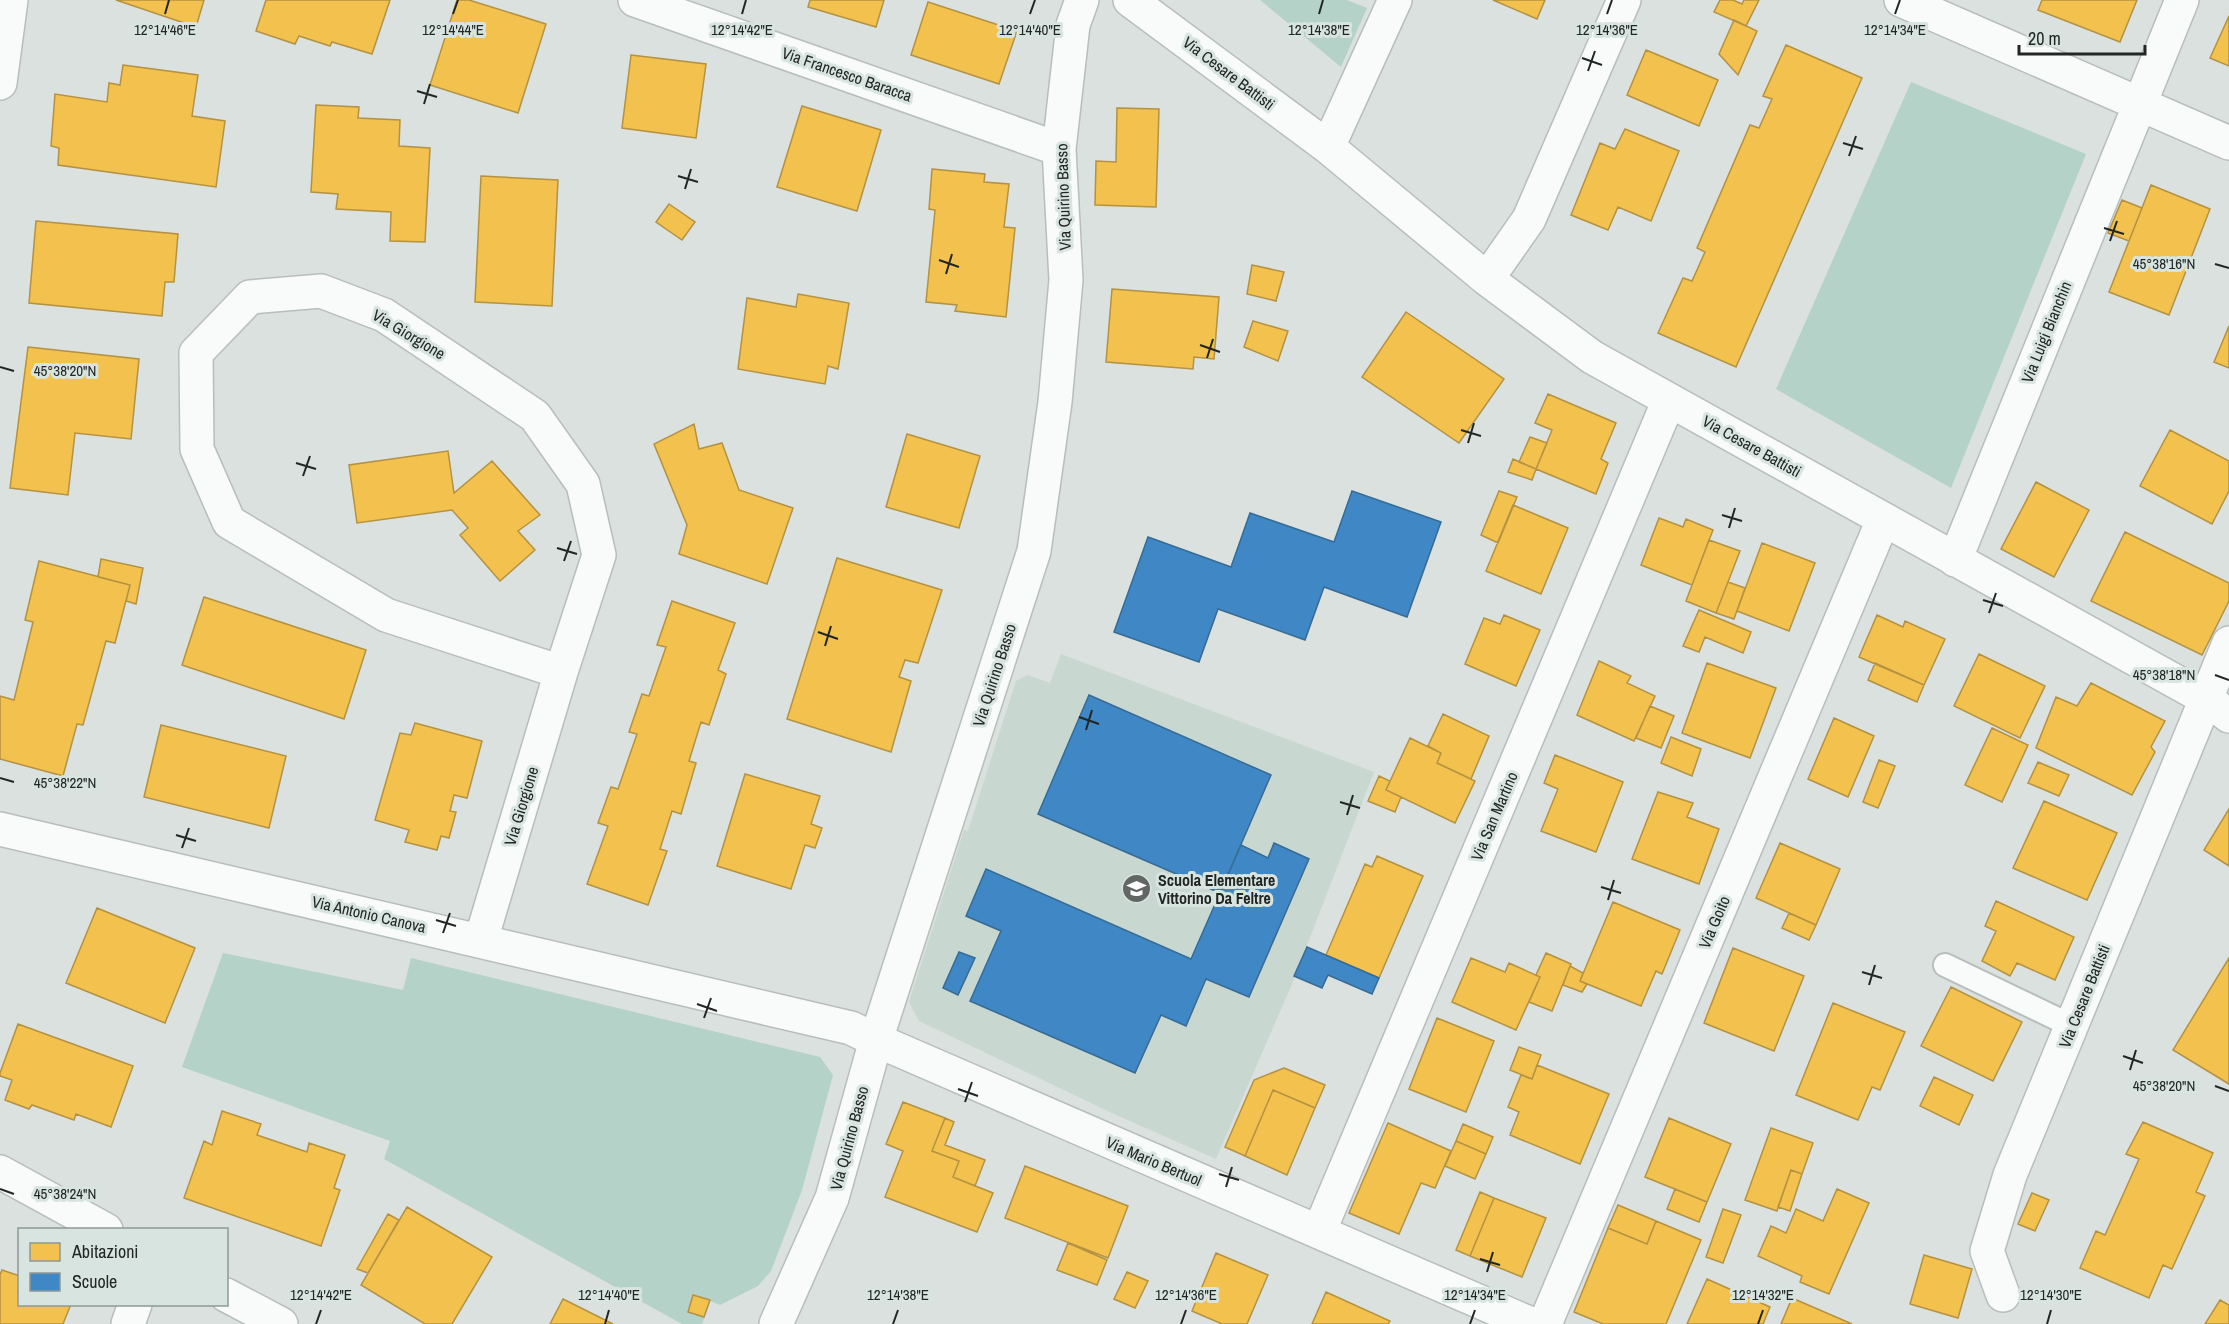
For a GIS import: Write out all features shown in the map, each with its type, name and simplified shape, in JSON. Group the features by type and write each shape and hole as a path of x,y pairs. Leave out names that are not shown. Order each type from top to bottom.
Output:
{"street":[{"path":"0,83 11,0"},
{"name":"Via Francesco Baracca","path":"635,0 1059,149"},
{"name":"Via Quirino Basso","path":"776,1324 832,1198 876,1040 1034,551 1055,402 1066,280 1059,149 1073,25 1082,0"},
{"name":"Via Cesare Battisti","path":"1130,0 1328,147 1487,279 1592,357 2218,708 2072,1026 2010,1175 1987,1251 2003,1295"},
{"path":"1328,147 1395,0"},
{"path":"1487,279 1529,219 1624,0"},
{"path":"1901,0 2229,142"},
{"name":"Via Luigi Bianchin","path":"1955,560 2182,0"},
{"name":"Via Giorgione","path":"481,940 561,672 599,555 583,484 535,416 384,315 321,291 250,297 196,353 197,449 229,522 386,615 561,672"},
{"name":"Via San Martino","path":"1318,1232 1669,400"},
{"name":"Via Goito","path":"1545,1324 1883,520"},
{"path":"2218,708 2229,643"},
{"name":"Via Antonio Canova","path":"0,829 851,1028 876,1040"},
{"name":"Via Mario Bertuol","path":"876,1040 1531,1324"},
{"path":"0,1172 102,1228"},
{"path":"228,1296 281,1324"},
{"path":"128,1324 135,1306"}],"lane":[{"path":"1945,965 2072,1026"}],"shaded area":[{"name":"Scuola Elementare Vittorino Da Feltre","path":"1061,654 1374,772 1292,984 1216,1159 1114,1114 919,1021 909,1002 964,830 968,831 1016,681 1028,675 1050,683"}],"green space":[{"path":"1260,0 1347,0 1367,8 1341,67"},
{"path":"1911,82 2086,154 1951,488 1776,389"},
{"path":"223,953 403,990 411,958 820,1057 833,1075 802,1190 771,1271 758,1286 720,1305 710,1301 702,1324 682,1324 384,1159 390,1141 182,1067"}],"building: Abitazioni":[{"path":"116,0 204,0 196,27"},
{"path":"266,0 390,0 372,54 332,42 330,46 299,36 295,44 256,31"},
{"path":"457,0 469,0 546,24 518,113 430,85"},
{"path":"810,0 884,0 876,27 808,7"},
{"path":"1493,0 1545,0 1537,19"},
{"path":"1720,0 1733,0 1742,4 1744,0 1759,0 1746,26 1714,12"},
{"path":"2042,0 2137,0 2120,42 2038,10"},
{"path":"928,2 1017,31 999,84 911,55"},
{"path":"2229,16 2229,66 2210,58"},
{"path":"1734,20 1757,31 1738,75 1719,54"},
{"path":"1786,45 1862,78 1736,367 1658,333 1683,278 1692,281 1705,252 1697,248 1750,125 1759,128 1772,99 1763,96"},
{"path":"1646,50 1718,80 1699,126 1627,95"},
{"path":"631,55 706,64 696,138 622,128"},
{"path":"123,65 198,75 192,116 225,121 216,187 58,165 59,148 51,146 55,94 107,102 109,83 120,85"},
{"path":"316,105 359,107 358,118 400,120 399,146 430,148 425,242 390,241 391,212 336,209 338,194 311,192"},
{"path":"802,106 881,130 857,211 777,187"},
{"path":"1117,108 1159,109 1156,207 1095,205 1096,161 1116,162"},
{"path":"1625,129 1679,151 1651,221 1618,207 1608,230 1571,215 1600,143 1615,149"},
{"path":"932,169 985,174 984,182 1009,184 1004,227 1015,228 1006,317 955,311 957,305 926,302 935,210 929,209"},
{"path":"481,176 558,180 552,306 475,302"},
{"path":"2151,185 2210,209 2169,315 2109,292"},
{"path":"2122,200 2142,208 2129,241 2108,233"},
{"path":"669,204 695,222 682,240 656,222"},
{"path":"36,221 178,234 174,282 165,282 162,316 29,303"},
{"path":"1252,265 1284,272 1276,301 1247,294"},
{"path":"1112,289 1219,297 1214,359 1194,357 1193,369 1106,362"},
{"path":"798,294 849,303 838,369 828,366 825,384 738,369 747,298 796,307"},
{"path":"1406,312 1504,379 1459,443 1362,377"},
{"path":"1253,321 1288,331 1278,361 1244,347"},
{"path":"2229,326 2229,368 2214,362"},
{"path":"28,347 139,359 131,439 75,433 68,495 10,488"},
{"path":"1548,394 1616,423 1601,459 1608,463 1596,494 1536,469 1552,430 1535,423"},
{"path":"694,424 699,449 722,443 739,490 793,508 767,584 679,554 687,525 654,444"},
{"path":"2170,430 2229,461 2229,491 2212,524 2140,486"},
{"path":"907,434 980,456 959,528 886,507"},
{"path":"1530,437 1547,443 1536,469 1519,462"},
{"path":"448,451 454,493 492,461 540,515 518,531 535,550 500,581 460,535 468,528 452,510 357,523 349,465"},
{"path":"1513,459 1536,469 1532,480 1508,472"},
{"path":"2036,482 2089,510 2054,577 2001,549"},
{"path":"1499,491 1517,497 1498,543 1481,535"},
{"path":"1513,505 1568,528 1541,594 1486,571"},
{"path":"1659,518 1683,527 1686,519 1713,530 1692,585 1641,565"},
{"path":"2125,532 2229,583 2229,601 2202,655 2091,601"},
{"path":"1709,540 1740,551 1716,613 1686,601"},
{"path":"1762,543 1815,563 1789,631 1737,611"},
{"path":"837,558 942,590 918,663 905,660 899,677 911,681 891,752 787,719"},
{"path":"101,559 143,568 136,604 126,601 130,585 98,577"},
{"path":"39,561 130,585 115,643 106,641 83,725 77,724 63,776 0,759 0,696 14,700 33,622 25,620"},
{"path":"1728,582 1745,588 1734,619 1716,613"},
{"path":"204,597 366,650 344,719 182,665"},
{"path":"672,601 735,623 718,670 726,674 709,725 701,722 689,761 696,763 681,814 672,811 660,849 667,851 648,905 587,884 608,826 598,823 611,787 618,789 637,734 629,732 642,694 649,696 666,647 657,645"},
{"path":"1699,610 1751,632 1743,653 1705,637 1699,652 1683,646"},
{"path":"1504,615 1540,630 1516,686 1465,664 1484,618 1500,624"},
{"path":"1877,615 1903,627 1905,621 1945,639 1924,685 1859,657"},
{"path":"1979,654 2045,686 2020,738 1954,706"},
{"path":"1599,661 1631,676 1627,683 1655,696 1634,741 1577,715"},
{"path":"1707,663 1776,688 1750,758 1682,733"},
{"path":"1875,663 1924,685 1917,702 1868,680"},
{"path":"2091,683 2165,721 2151,747 2155,752 2132,795 2036,748 2056,697 2077,706"},
{"path":"1650,706 1674,716 1661,748 1636,738"},
{"path":"1443,714 1489,736 1471,779 1437,763 1441,753 1428,746"},
{"path":"1834,718 1874,736 1848,797 1808,779"},
{"path":"415,723 482,741 467,798 454,795 450,811 456,812 449,838 441,836 437,850 405,842 409,830 375,820 400,733 411,735"},
{"path":"161,725 286,756 269,828 144,797"},
{"path":"1992,728 2028,745 2002,802 1965,785"},
{"path":"1671,737 1701,749 1692,776 1661,763"},
{"path":"1410,738 1441,753 1437,763 1475,781 1455,823 1386,790"},
{"path":"1555,755 1623,782 1596,852 1541,831 1558,789 1544,783"},
{"path":"1879,760 1895,766 1878,808 1863,802"},
{"path":"2038,762 2069,775 2059,796 2028,783"},
{"path":"745,774 820,796 811,824 822,828 815,848 805,845 791,889 717,866"},
{"path":"1379,776 1390,781 1386,790 1401,797 1395,812 1368,801"},
{"path":"1658,792 1693,803 1687,817 1719,829 1699,884 1632,859"},
{"path":"2044,801 2117,833 2087,900 2013,868"},
{"path":"2229,809 2229,866 2204,850"},
{"path":"1780,843 1840,869 1816,925 1756,898"},
{"path":"1377,856 1423,876 1379,978 1326,955 1365,864 1372,867"},
{"path":"1996,901 2074,937 2055,980 2017,963 2010,976 1982,961 1996,931 1985,926"},
{"path":"1613,902 1680,930 1662,974 1656,971 1641,1006 1580,981"},
{"path":"97,908 195,948 165,1023 66,983"},
{"path":"1789,913 1816,925 1809,940 1782,928"},
{"path":"1733,948 1804,976 1774,1051 1704,1023"},
{"path":"1546,953 1571,964 1552,1011 1529,1002 1540,977 1536,975"},
{"path":"1471,958 1505,972 1509,963 1540,977 1516,1030 1452,1002"},
{"path":"2229,958 2229,1084 2173,1050"},
{"path":"1570,966 1583,973 1580,981 1587,984 1582,992 1563,985"},
{"path":"1951,987 2022,1022 1993,1081 1921,1046"},
{"path":"1833,1003 1905,1032 1880,1090 1872,1087 1858,1120 1796,1095"},
{"path":"1437,1018 1494,1041 1466,1112 1409,1089"},
{"path":"18,1024 133,1066 111,1127 76,1114 74,1120 32,1105 29,1109 5,1100 12,1080 0,1076 0,1073"},
{"path":"1519,1047 1541,1055 1532,1079 1510,1070"},
{"path":"1537,1065 1609,1094 1580,1164 1510,1135 1519,1112 1508,1107 1521,1075 1532,1079"},
{"path":"1284,1068 1325,1085 1315,1108 1273,1090 1245,1156 1225,1147 1254,1080"},
{"path":"1934,1077 1973,1095 1959,1125 1920,1106"},
{"path":"1273,1090 1315,1108 1287,1175 1245,1156"},
{"path":"903,1102 945,1118 932,1151 959,1161 953,1177 993,1193 977,1232 885,1197 903,1151 886,1144"},
{"path":"222,1111 261,1124 257,1135 307,1152 309,1143 345,1155 334,1188 340,1190 321,1246 184,1198 204,1141 212,1145"},
{"path":"945,1118 954,1122 945,1145 985,1160 975,1186 953,1177 959,1161 932,1151"},
{"path":"1669,1118 1731,1144 1707,1202 1645,1177"},
{"path":"2143,1122 2213,1153 2196,1192 2205,1196 2172,1269 2163,1265 2149,1298 2080,1268 2096,1231 2105,1235 2139,1159 2126,1154"},
{"path":"1388,1123 1451,1151 1435,1188 1421,1183 1399,1234 1349,1213"},
{"path":"1463,1124 1493,1137 1486,1154 1456,1141"},
{"path":"1771,1128 1813,1143 1802,1174 1791,1170 1777,1211 1745,1200"},
{"path":"1456,1141 1486,1154 1475,1179 1445,1166"},
{"path":"1025,1166 1128,1206 1108,1258 1005,1218"},
{"path":"1791,1170 1802,1174 1790,1211 1778,1207"},
{"path":"1675,1189 1707,1202 1699,1222 1667,1209"},
{"path":"1837,1189 1869,1203 1829,1294 1800,1282 1802,1276 1758,1256 1771,1226 1786,1233 1796,1209 1823,1221"},
{"path":"1480,1192 1494,1198 1470,1256 1456,1250"},
{"path":"2032,1193 2049,1200 2035,1231 2018,1224"},
{"path":"1494,1198 1546,1218 1522,1277 1470,1256"},
{"path":"1618,1205 1656,1221 1647,1244 1608,1228"},
{"path":"407,1207 492,1257 452,1324 425,1324 361,1285"},
{"path":"1723,1209 1741,1215 1723,1263 1706,1257"},
{"path":"388,1214 399,1220 368,1273 357,1269"},
{"path":"1656,1221 1701,1240 1666,1324 1603,1324 1574,1312 1608,1228 1647,1244"},
{"path":"1068,1243 1107,1260 1097,1285 1057,1270"},
{"path":"1216,1253 1268,1275 1247,1324 1222,1324 1192,1311"},
{"path":"1924,1255 1972,1269 1958,1318 1910,1304"},
{"path":"2,1270 18,1275 18,1306 70,1306 63,1324 0,1324 0,1275"},
{"path":"1127,1272 1148,1281 1135,1308 1114,1299"},
{"path":"1707,1279 1770,1307 1763,1324 1687,1324"},
{"path":"1326,1292 1390,1321 1388,1324 1312,1324"},
{"path":"693,1295 710,1300 704,1317 688,1312"},
{"path":"1792,1298 1852,1324 1781,1324"},
{"path":"563,1299 613,1324 550,1324"},
{"path":"2220,1300 2229,1305 2229,1324 2205,1324"}],"building: Scuole":[{"path":"1352,491 1441,522 1407,617 1324,587 1305,640 1218,609 1199,662 1114,632 1148,537 1231,567 1250,513 1334,542"},
{"path":"1089,695 1271,775 1220,893 1038,814"},
{"path":"1274,843 1309,859 1249,997 1206,979 1186,1026 1161,1015 1135,1073 970,1001 1001,931 966,916 986,869 1191,959 1241,845 1268,858"},
{"path":"1307,947 1379,978 1372,994 1328,975 1322,988 1294,976"},
{"path":"959,952 975,958 958,995 943,988"}],"place":[{"name":"Scuola Elementare Vittorino Da Feltre","path":"1137,889"}]}
